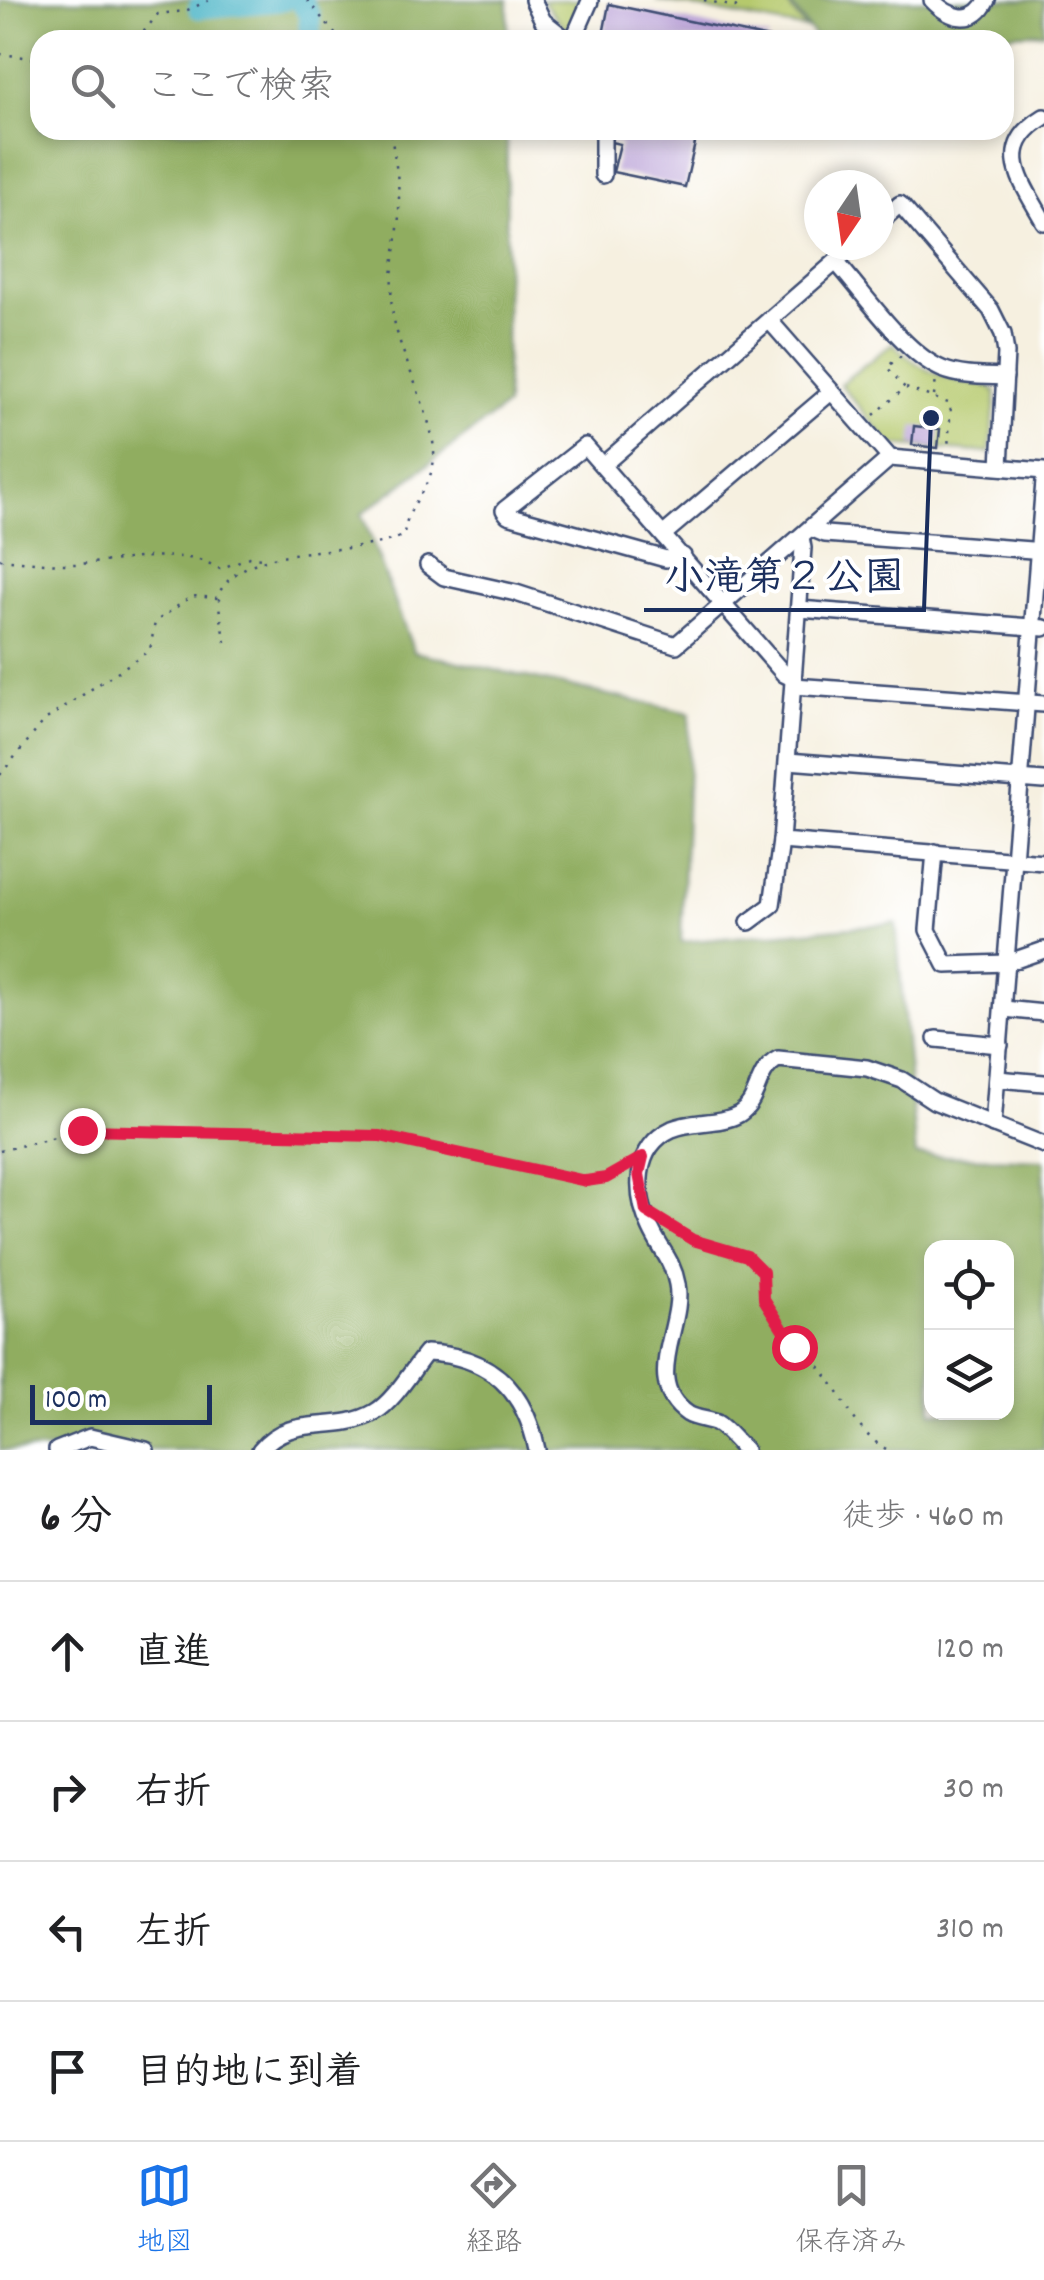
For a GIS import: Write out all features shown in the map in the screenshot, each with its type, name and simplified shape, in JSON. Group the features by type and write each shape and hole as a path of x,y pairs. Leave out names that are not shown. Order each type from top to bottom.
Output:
{"street":[{"path":"533,0 544,22 556,30"},
{"path":"932,0 949,14 966,18 982,10 987,0"},
{"path":"575,30 590,1"},
{"path":"1044,117 1020,136 1015,156 1018,174 1044,222"},
{"path":"602,140 603,174"},
{"path":"894,209 900,204 991,310 1003,334 1000,466"},
{"path":"604,464 836,262 915,352 939,368 1005,378"},
{"path":"769,320 890,458 1044,471"},
{"path":"664,534 831,392"},
{"path":"683,556 666,560 508,515 504,510 586,446 604,464 683,556 722,602 784,674 794,682 1036,704"},
{"path":"428,565 444,577 516,592 676,645 890,458"},
{"path":"993,1125 1022,779 1036,704 1044,481"},
{"path":"807,533 1042,551"},
{"path":"749,922 772,905 807,533"},
{"path":"799,609 1038,628"},
{"path":"788,761 1044,781"},
{"path":"781,841 1044,862"},
{"path":"935,852 928,930 946,965 1007,963 1044,950"},
{"path":"1004,1010 1044,1012"},
{"path":"936,1039 1000,1044"},
{"path":"745,1450 719,1424 688,1414 672,1396 665,1375 666,1347 678,1290 673,1264 650,1228 639,1174 643,1157 671,1130 740,1114 767,1066 778,1059 867,1068 1044,1145"},
{"path":"998,1079 1044,1083"},
{"path":"260,1450 272,1435 291,1426 346,1423 377,1412 426,1353 443,1353 505,1378 524,1404 537,1450"},
{"path":"57,1450 90,1437 146,1450"}],"path":[{"path":"145,30 158,14 186,11 210,0"},
{"path":"704,0 734,7 744,0"},
{"path":"309,1 332,30"},
{"path":"0,54 30,58"},
{"path":"0,560 71,564 183,558 205,560 220,569 250,557 394,540 404,535 404,520 433,476 434,448 394,318 391,261 399,218 399,181 392,140"},
{"path":"904,354 887,368 905,388 951,404 947,462"},
{"path":"934,398 939,368"},
{"path":"861,425 905,388"},
{"path":"226,642 222,588 265,558"},
{"path":"0,775 45,720 150,650 155,622 192,596 220,598"},
{"path":"0,1152 82,1130 380,1136 586,1181 606,1178 643,1157"},
{"path":"646,1211 693,1240 747,1256 763,1272 764,1299 787,1338 822,1371 856,1426 888,1450"}],"green space":[{"path":"0,0 508,0 508,30 30,30 30,140 507,140 506,406 362,514 414,652 690,713 681,942 896,923 916,1155 1044,1160 1044,1450 0,1450"},
{"path":"542,0 597,0 571,30 566,30"},
{"path":"656,0 784,0 806,29"},
{"path":"787,0 1044,0 1044,32 810,30"},
{"path":"893,343 937,374 990,386 996,392 990,453 891,445 840,384"}],"building":[{"path":"609,4 731,30 604,30"},
{"path":"602,140 696,140 685,187 613,172 620,144"},
{"path":"914,426 940,429 938,448 912,445"}],"waterway":[{"path":"199,8 284,0"},
{"path":"300,0 309,14 310,30"}],"place":[{"name":"小滝第２公園","path":"931,418"}],"route":[{"path":"82,1130 380,1136 586,1181 606,1178 643,1157 639,1174 646,1211 693,1240 747,1256 763,1272 764,1299 794,1347"}]}
